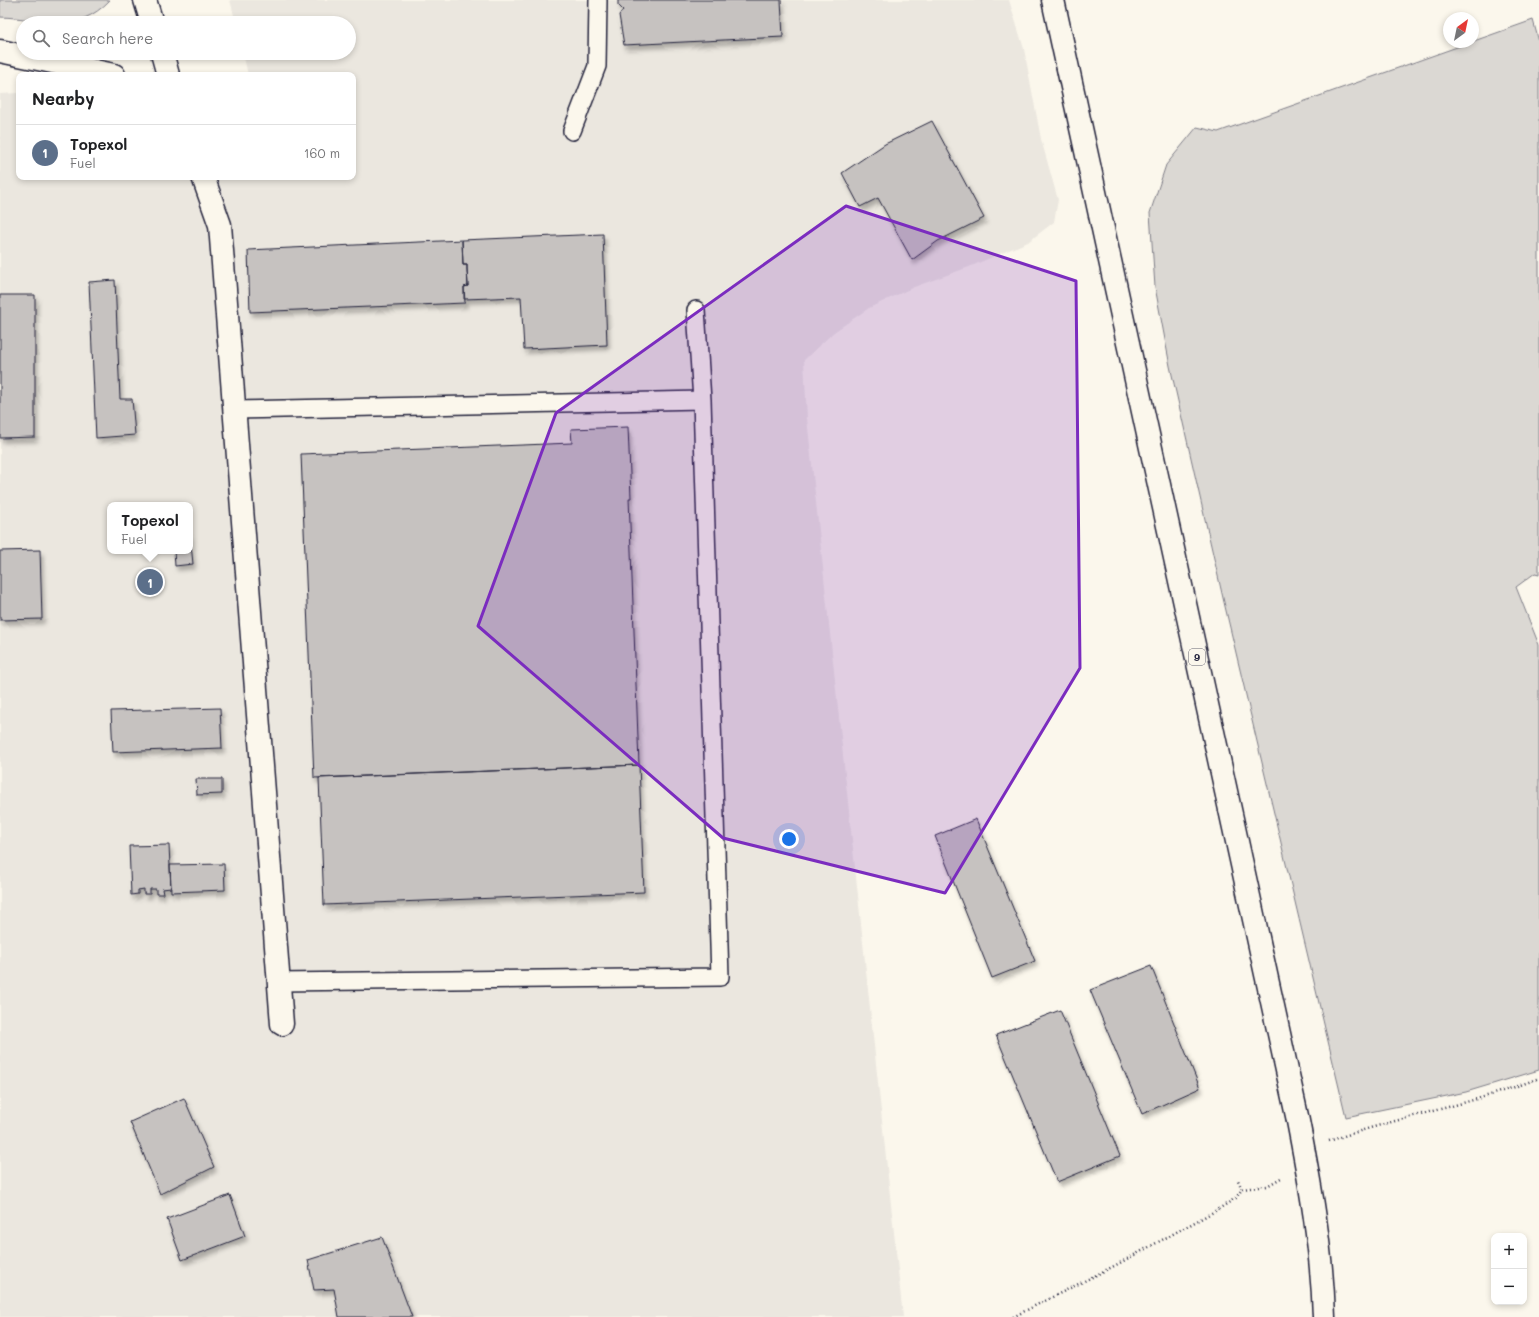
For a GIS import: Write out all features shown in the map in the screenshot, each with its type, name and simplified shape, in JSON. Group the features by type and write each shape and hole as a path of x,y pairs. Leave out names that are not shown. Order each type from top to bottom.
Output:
{"main road":[{"path":"145,0 150,16"},
{"name":"9","path":"1053,0 1278,1022 1305,1156 1320,1257 1324,1317"},
{"path":"0,51 16,54"},
{"path":"43,60 100,72"},
{"path":"164,60 167,72"},
{"path":"204,180 220,224 282,1024"}],"lane":[{"path":"572,131 597,66 598,0"},
{"path":"279,982 720,976 702,400 696,310"},
{"path":"234,410 702,400"}],"path":[{"path":"1013,1317 1217,1210 1236,1198 1242,1189 1267,1186 1288,1174 1305,1156 1417,1114 1499,1093 1539,1078"},
{"path":"1237,1178 1242,1189"}],"highlighted area":[{"path":"846,206 1076,281 1080,668 945,893 723,838 478,626 556,413"}],"shaded area":[{"path":"0,0 110,0 88,16 0,17"},
{"path":"230,0 1009,0 1024,49 1041,139 1058,200 1054,222 1028,242 969,267 914,287 869,308 834,332 804,360 807,418 903,1317 0,1317 0,94 16,93 16,180 356,180 356,72 247,72 245,60 356,60 356,16 234,16"},
{"path":"1533,20 1539,42 1539,574 1535,573 1516,587 1539,645 1539,1070 1466,1092 1346,1117 1223,598 1170,366 1155,287 1150,213 1166,165 1197,127 1218,132 1454,48 1479,48 1479,39"}],"building":[{"path":"618,0 781,0 783,37 624,45 619,15 623,10 618,5"},
{"path":"932,121 984,218 938,241 912,260 878,198 860,207 842,173 885,144"},
{"path":"603,234 607,345 524,349 521,297 464,299 464,287 468,286 467,265 463,265 462,240"},
{"path":"462,240 463,265 467,265 468,286 464,287 465,303 250,312 248,250"},
{"path":"115,280 120,399 132,399 135,435 96,438 89,282"},
{"path":"0,295 35,295 35,437 0,438"},
{"path":"628,427 631,498 629,498 639,765 314,778 301,454 572,443 571,429"},
{"path":"40,550 42,619 0,620 0,551"},
{"path":"174,554 192,554 193,564 175,566"},
{"path":"220,708 222,748 113,752 111,711"},
{"path":"639,765 644,892 324,905 319,778"},
{"path":"196,779 222,779 222,794 197,795"},
{"path":"976,819 1035,961 992,978 935,836"},
{"path":"169,845 171,888 162,889 163,894 156,894 156,889 150,889 150,894 144,894 144,889 138,890 138,894 131,895 129,846"},
{"path":"224,864 225,890 171,892 170,865"},
{"path":"1151,966 1200,1088 1142,1114 1090,990"},
{"path":"1060,1010 1120,1156 1057,1182 996,1035"},
{"path":"184,1098 214,1167 160,1194 130,1122"},
{"path":"230,1195 245,1236 182,1260 167,1219"},
{"path":"382,1237 412,1317 339,1317 334,1289 314,1290 308,1260"}],"place":[{"name":"Topexol","path":"150,582"}]}
